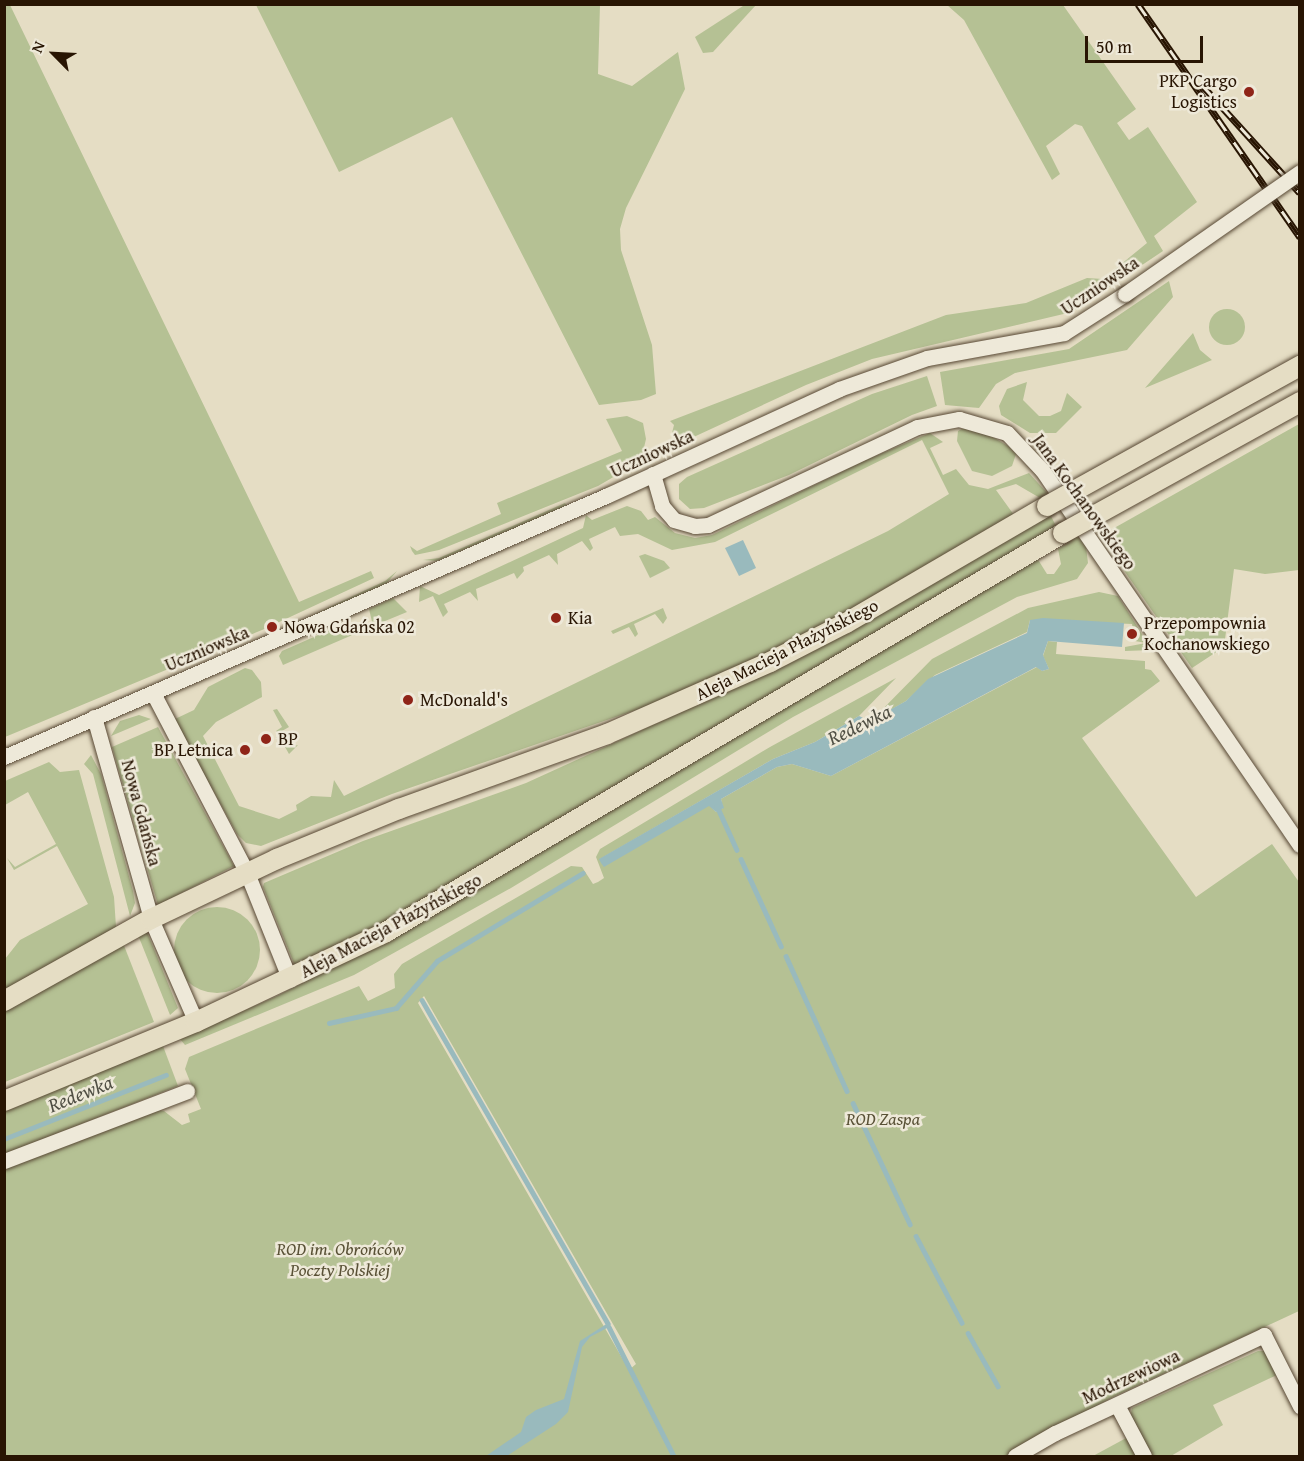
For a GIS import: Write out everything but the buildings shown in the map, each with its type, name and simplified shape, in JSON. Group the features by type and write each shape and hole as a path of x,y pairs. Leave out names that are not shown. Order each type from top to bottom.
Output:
{"main road":[{"name":"Aleja Macieja Płażyńskiego","path":"4,1001 151,919 247,873 399,809 587,741 695,697 846,623 1047,506 1299,366"},
{"name":"Aleja Macieja Płażyńskiego","path":"4,1101 196,1022 290,980 386,932 507,863 1064,533 1299,402"}],"street":[{"name":"Uczniowska","path":"4,757 653,474 883,371 927,358 1064,333 1125,294 1299,172"},
{"name":"Jana Kochanowskiego","path":"653,474 662,506 674,520 695,526 708,525 917,427 959,419 986,423 1006,433 1042,470 1299,845"},
{"path":"153,693 247,873"},
{"name":"Nowa Gdańska","path":"94,717 151,919"},
{"name":"Aleja Macieja Płażyńskiego","path":"247,873 290,980"},
{"path":"151,919 196,1022"},
{"path":"4,1161 187,1091"},
{"name":"Modrzewiowa","path":"1016,1456 1264,1335 1299,1406"},
{"path":"1117,1405 1144,1456"}],"green space":[{"path":"746,4 756,5 713,52 703,53 695,37"},
{"path":"4,5 10,5 299,602 371,571 374,578 262,630 5,737"},
{"path":"256,5 600,5 598,74 632,86 678,52 685,89 626,208 620,229 621,250 652,345 656,394 641,400 599,405 452,117 339,172"},
{"path":"947,5 1063,5 1136,109 1117,123 1129,140 1148,127 1197,202 1154,236 1163,251 1072,312 872,359 806,385 685,441 677,441 672,433 674,425 670,421 946,315 1026,303 1087,278 1103,279 1147,243 1082,126 1075,124 1046,146 1060,174 1052,180 964,20"},
{"path":"1169,281 1173,297 1127,350 1015,373 996,384 979,408 945,405 940,372 1069,349"},
{"path":"1227,309 1240,314 1245,327 1240,340 1227,345 1214,340 1209,327 1214,314"},
{"path":"1193,333 1200,350 1212,360 1145,388"},
{"path":"927,376 937,406 912,415 789,475 704,508 690,509 679,499 679,484 687,477 872,394"},
{"path":"1027,382 1023,400 1039,416 1050,416 1061,411 1067,393 1082,407 1056,433 1030,433 1001,415 999,406 1007,389"},
{"path":"627,416 643,423 646,439 642,456 629,468 598,486 439,550 415,555 412,551 410,546 417,551 501,514 497,503 622,451 606,419"},
{"path":"1299,424 1299,570 1265,574 1234,569 1224,647 1192,668 1100,536"},
{"path":"964,428 991,436 1008,446 1016,454 1012,466 992,476 972,471 957,441 958,431"},
{"path":"930,433 943,442 930,448 943,475 956,469 969,485 988,489 1029,473 1048,494 1040,498 1016,484 996,490 1014,515 887,591 762,656 668,699 392,794 261,846 246,843 237,834 178,727 175,719 194,710 208,687 245,668 252,670 261,682 262,697 216,722 203,736 239,806 279,819 297,810 296,805 311,796 331,797 334,780 344,796 888,531 949,494 922,440 715,542 672,550 638,534 620,536 615,527 589,539 593,548 590,551 582,541 557,554 558,565 549,555 523,567 524,571 517,579 514,573 476,589 478,601 470,592 444,604 448,612 443,617 433,596 419,602 420,586 439,595 583,528 586,515 592,520 627,506 641,511 648,520 655,517 675,533 695,538 712,535 866,460"},
{"path":"565,503 567,506 437,561 423,560 439,558"},
{"path":"1050,514 1056,526 960,584 369,931 295,966 263,887 264,883 363,841 526,783 754,679 903,601"},
{"path":"1078,536 1086,547 1088,563 1077,579 1017,597 793,717 511,888 354,975 185,1045 180,1039 277,996 415,926 1037,558 1047,574 1054,574 1061,564 1058,549"},
{"path":"645,554 664,561 670,568 650,578 639,556"},
{"path":"397,571 386,584 306,618 385,581"},
{"path":"1099,592 1118,596 1152,650 1125,651 1125,647 1146,643 1135,641 1132,624 1030,620 1027,632 935,675 906,701 870,722 932,659 1028,608"},
{"path":"393,598 407,612 373,626 369,609"},
{"path":"663,608 667,618 663,624 655,614 634,624 638,634 635,637 629,627 613,634 611,631"},
{"path":"348,622 357,633 283,665 279,656 282,651"},
{"name":"ROD Zaspa","path":"1048,641 1057,642 1056,654 1145,661 1145,669 1151,670 1160,681 1082,738 1196,897 1272,844 1299,882 1299,1311 1113,1397 1005,1456 5,1456 5,1168 152,1109 164,1111 182,1125 190,1122 188,1114 201,1109 185,1069 189,1057 359,986 368,1001 395,988 394,974 402,964 571,866 582,867 593,884 598,882 604,878 596,857 600,849 770,747 896,678 859,716 815,742 773,759 600,859 604,866 709,805 716,812 723,808 721,799 777,767 792,764 831,776 1037,667 1042,671 1049,669 1043,656","holes":["424,996 636,1364 629,1370 418,1003"]},
{"path":"277,709 289,727 282,731 290,747 298,745 289,754 276,731 282,727 273,710"},
{"path":"139,715 151,719 111,736 120,721"},
{"path":"158,727 234,866 158,905 112,747"},
{"path":"91,755 101,774 133,891 135,903 130,916 93,774 84,764"},
{"path":"49,762 60,772 79,770 114,897 116,927 5,990 5,959 20,940 88,904 57,846 14,870 7,858 15,867 56,844 28,792 5,805 5,781"},
{"path":"217,907 241,914 253,926 260,950 253,974 241,986 217,993 193,986 181,974 174,950 181,926 193,914"},
{"path":"147,932 178,1008 170,1015 138,935"},
{"path":"123,943 154,1022 5,1082 5,1010"},
{"path":"163,1046 178,1086 5,1154 5,1110"},
{"path":"1258,1351 1264,1351 1279,1374 1213,1405 1223,1425 1171,1456 1151,1456 1130,1419 1132,1408"},
{"path":"1128,1437 1139,1456 1093,1456"}],"water":[{"path":"743,540 756,568 739,576 725,548"},
{"path":"1043,618 1124,623 1122,647 1048,641 1043,655 1049,669 1042,671 1036,667 831,776 792,764 777,767 721,799 724,808 716,812 709,806 604,867 601,863 599,859 773,759 815,742 859,716 870,721 906,701 928,679 1027,633 1030,620"},
{"path":"608,1323 609,1327 590,1337 582,1347 568,1412 556,1424 507,1456 486,1456 521,1432 526,1417 536,1410 564,1399 580,1341"}],"waterway":[{"path":"717,806 737,850"},
{"path":"741,859 781,946"},
{"name":"Redewka","path":"329,1023 396,1008 437,961 583,873"},
{"path":"786,956 847,1091"},
{"path":"422,1000 608,1323"},
{"name":"Redewka","path":"4,1139 166,1075"},
{"path":"853,1103 910,1224"},
{"path":"916,1236 962,1323"},
{"path":"609,1327 674,1456"},
{"path":"968,1333 998,1386"}],"railway":[{"path":"1138,4 1300,237"},
{"path":"1203,86 1300,193"}],"place":[{"name":"PKP Cargo Logistics","path":"1249,92"},
{"name":"Kia","path":"556,618"},
{"name":"Nowa Gdańska 02","path":"272,627"},
{"name":"Przepompownia Kochanowskiego","path":"1132,634"},
{"name":"McDonald's","path":"408,700"},
{"name":"BP","path":"266,739"},
{"name":"BP Letnica","path":"245,750"}],"park label":[{"name":"ROD im. Obrońców Poczty Polskiej","path":"340,1260"}]}
